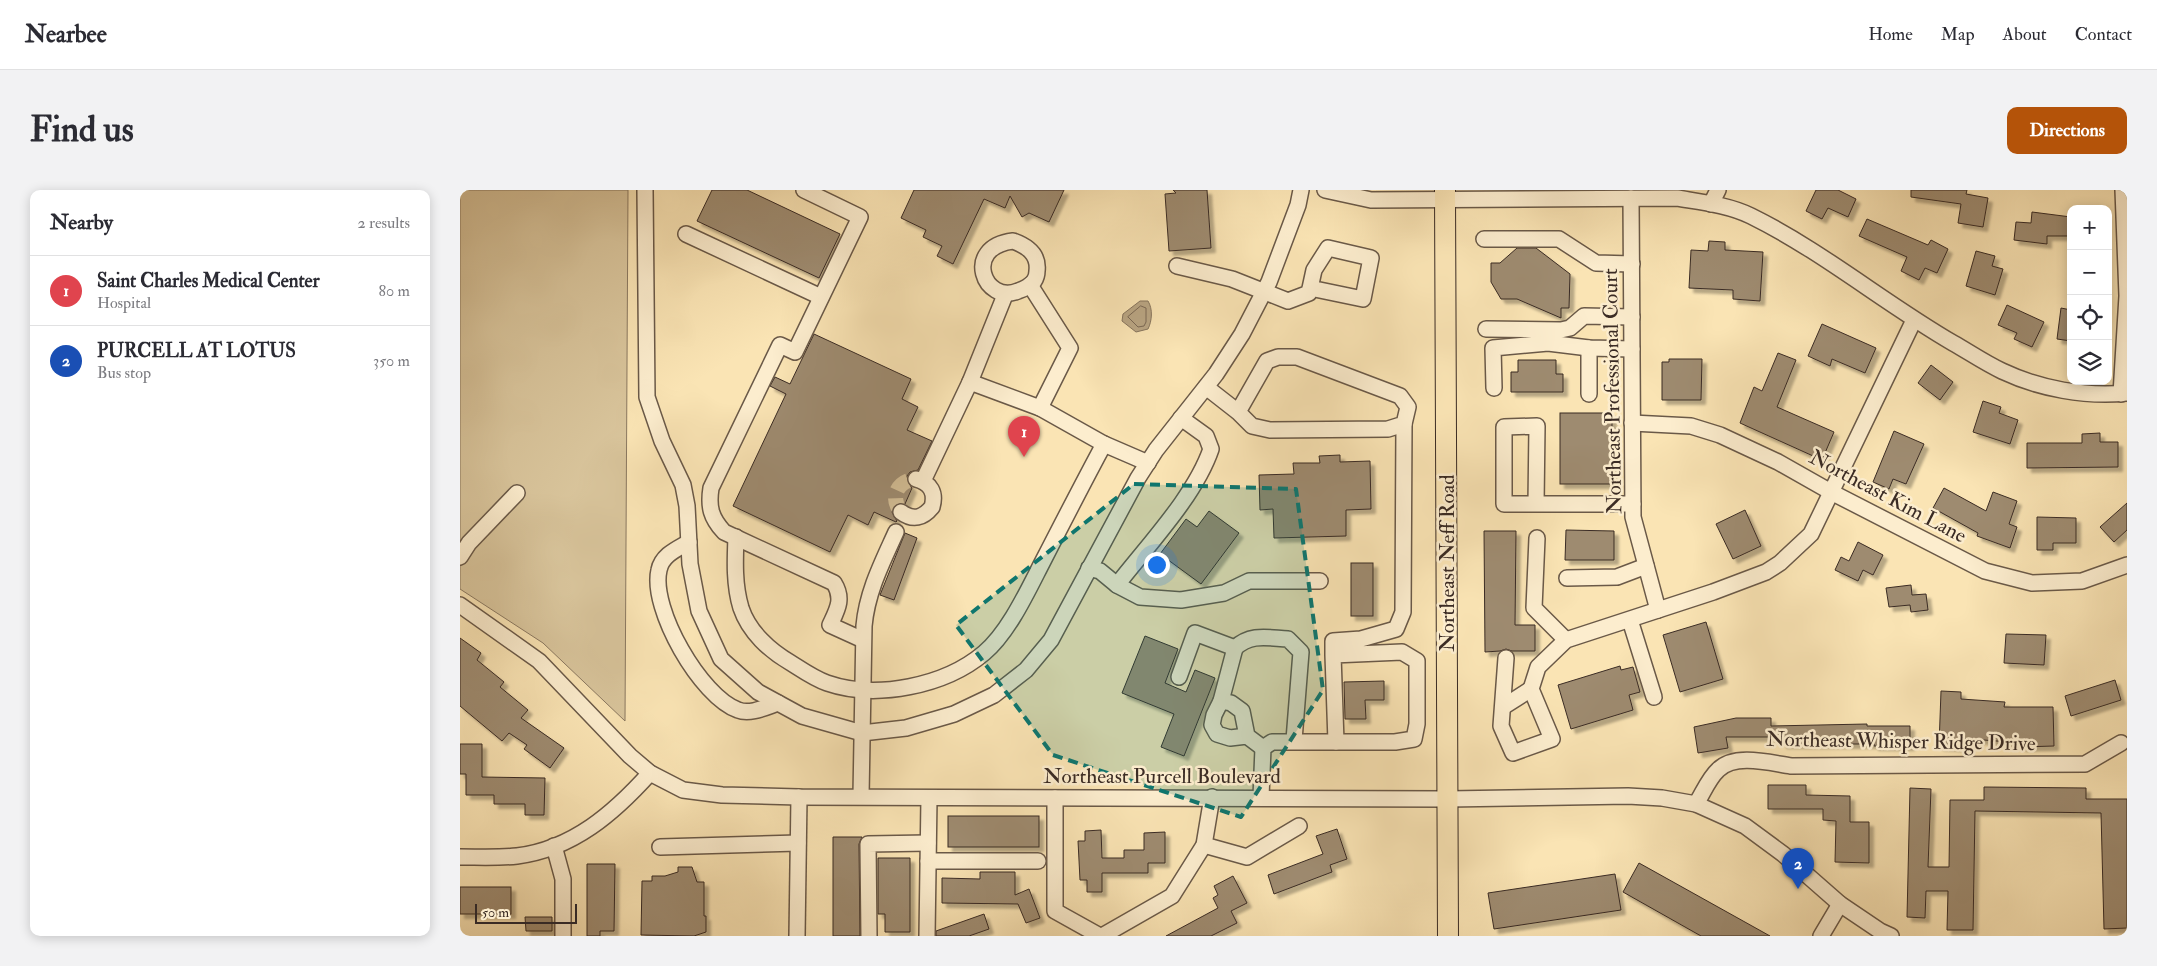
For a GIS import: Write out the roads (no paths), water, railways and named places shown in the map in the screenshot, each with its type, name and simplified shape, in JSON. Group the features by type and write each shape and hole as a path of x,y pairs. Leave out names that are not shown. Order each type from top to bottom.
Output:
{"main road":[{"name":"Northeast Neff Road","path":"1445,195 1448,936"}],"street":[{"path":"645,190 646,397 662,442 683,485 687,506 690,564 698,611 721,659 758,692 802,716 862,733 906,728 954,714 994,695 1026,670 1051,640 1077,594 1088,568 1148,463 1206,387 1242,334 1264,293 1298,205 1300,190"},
{"path":"804,190 860,217 795,352 780,345 711,488 710,506 716,523 724,532 834,583 840,592 839,605 830,625 863,640"},
{"path":"1325,190 1371,200 1445,195 1677,198 1711,204 1749,215 1800,244 1914,320 2002,371 2043,386 2081,393 2124,393 2127,296 2123,190"},
{"path":"1711,204 1718,190"},
{"name":"Northeast Professional Court","path":"1631,198 1633,517 1658,610"},
{"path":"686,234 821,297"},
{"path":"1484,239 1559,239 1596,263 1632,264"},
{"path":"1013,241 1024,245 1033,252 1038,268 1036,280 1030,285 1014,293 1005,294 994,289 986,280 983,266 985,256 991,248 1001,243 1013,241"},
{"path":"1177,266 1232,280 1288,301 1308,293 1310,288"},
{"path":"1030,285 1070,348 1040,408"},
{"path":"901,512 913,518 921,517 932,507 933,492 920,480 970,382 1005,294"},
{"path":"1486,329 1561,330 1570,328 1584,316 1632,317"},
{"path":"1503,707 1531,689 1538,667 1566,640 1630,620 1766,572 1780,563 1811,534 1914,320"},
{"path":"1494,388 1493,348 1548,343 1589,348 1632,349"},
{"path":"1589,348 1589,394"},
{"path":"1238,412 1267,361 1278,357 1297,357 1400,396 1408,407 1404,424 1403,612 1396,629 1361,639 1333,640 1336,742"},
{"path":"970,382 1040,408 1104,444 1148,463"},
{"path":"1206,387 1238,412 1252,426 1270,430 1388,429 1404,424"},
{"path":"1117,585 1182,502 1205,468 1211,449 1206,436 1181,418"},
{"name":"Northeast Kim Lane","path":"1632,423 1691,426 1720,435 1778,462 1831,492 1985,571 2032,583 2082,581 2127,565"},
{"path":"1536,504 1537,426 1504,427 1504,504 1536,504 1633,504"},
{"path":"736,537 735,582 741,610 759,638 777,655 827,683 863,690 892,689 928,683 958,670 985,653 1003,631 1030,587 1104,444"},
{"path":"460,557 469,543 517,493"},
{"path":"861,796 863,640 866,604 872,584 896,532"},
{"path":"1537,538 1534,608 1566,640"},
{"path":"689,542 668,555 659,568 658,584 664,613 680,650 721,701 738,711 749,712 778,703"},
{"path":"1567,578 1617,577 1646,566"},
{"path":"1088,568 1100,571 1117,585 1140,597 1181,600 1224,593 1249,581 1320,581"},
{"name":"Northeast Purcell Boulevard","path":"460,604 539,662 630,756 650,773 683,790 722,795 799,797 1261,797 1448,800 1628,796 1662,798 1696,804 1745,826 1783,854 1840,904 1880,931 1891,936"},
{"path":"1630,620 1654,696"},
{"path":"1179,677 1196,633 1235,648"},
{"path":"1247,736 1230,738 1217,734 1212,726 1214,715 1221,701 1235,648 1244,640 1260,638 1288,639 1301,652 1294,740"},
{"path":"1263,748 1272,742 1294,740 1396,742 1414,739 1417,724 1417,662 1402,652 1333,655"},
{"path":"1506,658 1502,726 1513,753 1552,739 1531,689"},
{"path":"1221,701 1231,703 1242,711 1247,736 1263,748"},
{"name":"Northeast Whisper Ridge Drive","path":"1696,804 1718,769 1732,763 1748,760 1791,766 2085,764 2122,743"},
{"path":"1261,797 1263,748"},
{"path":"460,857 518,856 554,846 589,829 614,810 650,773"},
{"path":"796,936 799,797"},
{"path":"1055,798 1055,911 1101,936 1172,896 1204,845 1212,797"},
{"path":"927,936 929,798"},
{"path":"1204,845 1248,857 1299,826"},
{"path":"869,936 868,844 928,842"},
{"path":"660,847 798,843"},
{"path":"554,846 563,879 563,936"},
{"path":"928,861 1038,861"},
{"path":"1821,936 1840,904"}],"water":[{"path":"1140,301 1148,301 1151,308 1151,319 1148,329 1136,332 1122,321 1123,314"}],"tunnel":[{"path":"901,512 896,501 897,490 904,482 916,479"}],"place":[{"name":"Saint Charles Medical Center","path":"1024,457"},
{"name":"PURCELL AT LOTUS","path":"1798,889"}]}
